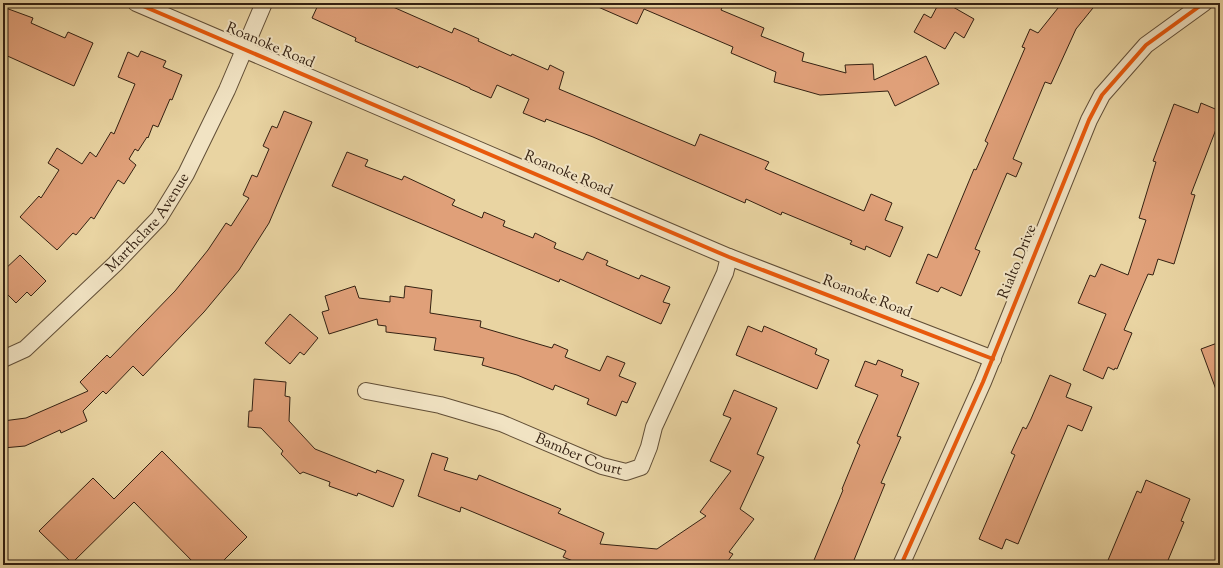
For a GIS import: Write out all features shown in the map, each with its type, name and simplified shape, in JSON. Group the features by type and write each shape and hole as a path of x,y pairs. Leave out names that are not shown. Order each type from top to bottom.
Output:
{"street":[{"name":"Roanoke Road","path":"136,3 729,257 993,359"},
{"name":"Marthclare Avenue","path":"3,359 25,349 115,264 159,218 189,167 227,90 264,3"},
{"name":"Rialto Drive","path":"901,565 993,359 1089,120 1102,95 1146,45 1204,3"},
{"name":"Bamber Court","path":"366,391 440,404 501,423 602,466 626,472 642,467 654,426 725,273 729,257"}],"building":[{"path":"319,3 384,3 452,33 454,28 511,56 512,54 548,70 550,65 564,72 559,89 695,146 700,134 769,162 765,169 864,211 871,194 892,203 885,220 903,227 890,257 866,246 865,250 850,244 852,241 782,212 781,215 746,199 745,203 593,137 546,119 545,122 523,113 529,99 497,85 491,98 419,66 418,68 355,41 356,38 312,18"},
{"path":"589,3 724,3 721,10 764,28 761,36 804,53 802,61 846,73 845,65 873,64 874,80 926,56 939,84 895,106 888,91 820,95 774,82 776,72 731,53 733,47 644,9 637,24"},
{"path":"939,3 946,3 974,19 964,38 955,32 945,49 914,32 924,14 931,18"},
{"path":"1062,3 1097,3 1076,29 1051,84 1045,82 1013,159 1022,163 1016,177 1007,173 975,249 980,251 961,296 941,287 938,292 916,283 928,254 937,258 974,169 976,170 988,143 985,141 1025,48 1022,47 1030,29 1038,33"},
{"path":"3,7 33,18 31,23 65,38 68,32 93,43 74,86 3,54"},
{"path":"141,51 166,61 163,67 182,75 172,100 170,99 158,127 153,125 148,138 147,137 138,151 135,149 129,159 136,165 124,184 118,180 94,219 91,217 76,235 73,233 57,250 20,217 39,196 41,198 59,170 48,163 57,148 82,164 90,152 96,157 111,132 114,134 135,84 118,77 128,52 138,57"},
{"path":"1201,103 1220,111 1220,119 1191,194 1195,195 1174,264 1158,259 1153,275 1148,274 1124,330 1132,333 1117,369 1115,368 1114,370 1108,367 1103,379 1083,370 1106,314 1078,303 1090,275 1095,277 1101,264 1128,275 1146,220 1139,218 1156,162 1153,161 1174,104 1198,113"},
{"path":"284,111 312,122 269,223 239,270 204,312 143,376 133,366 106,394 103,391 83,411 87,421 61,433 60,430 25,446 3,448 3,421 26,418 88,391 80,382 107,355 110,358 175,291 208,250 226,223 231,226 249,198 243,195 252,175 257,177 269,149 263,146 272,126 277,128"},
{"path":"347,152 368,160 365,166 402,180 404,176 455,200 452,205 482,218 484,212 505,221 503,226 533,238 535,233 556,243 554,248 583,260 587,252 608,261 606,265 639,279 641,275 670,287 663,302 670,304 661,324 560,279 559,282 332,186"},
{"path":"20,255 46,281 31,296 27,292 16,303 3,290 3,271"},
{"path":"355,286 359,298 390,302 390,296 404,298 405,286 432,290 430,313 481,321 480,327 552,348 554,344 568,350 565,357 600,371 607,356 625,363 619,376 636,383 627,403 622,401 616,416 587,404 589,399 555,385 553,390 517,375 482,365 484,358 434,350 436,338 386,332 386,326 378,325 377,319 329,334 322,312 329,310 325,296"},
{"path":"290,314 318,338 304,355 300,352 290,364 265,343"},
{"path":"748,326 762,332 764,326 817,349 815,354 829,360 817,389 736,355"},
{"path":"1220,342 1220,394 1218,395 1201,349"},
{"path":"878,360 903,370 901,376 919,383 897,436 901,437 881,483 885,484 852,565 812,565 860,445 857,443 878,395 855,386 865,361 876,365"},
{"path":"1050,375 1071,384 1066,397 1092,407 1082,431 1068,425 1018,544 1006,539 1002,549 979,539 1015,455 1011,453 1023,427 1026,429 1031,419"},
{"path":"254,379 286,382 285,396 290,397 289,421 315,449 376,473 377,470 404,480 393,507 358,493 357,496 329,486 330,482 303,472 300,474 281,454 283,451 261,428 248,427 249,411 252,411"},
{"path":"734,390 777,408 757,454 764,457 740,509 754,519 729,552 733,554 725,565 583,565 563,557 566,551 521,532 461,507 460,512 418,496 432,453 448,458 444,470 477,480 479,475 561,509 558,513 604,533 600,544 657,549 706,516 700,512 731,471 710,461 731,418 723,415"},
{"path":"162,451 247,537 219,565 196,565 134,502 72,563 39,531 93,478 114,499"},
{"path":"1146,480 1190,499 1181,521 1184,522 1166,565 1106,565 1137,491 1141,493"}],"cycle path":[{"path":"136,3 729,257 993,359"},
{"path":"901,565 983,382 1089,120 1102,95 1146,45 1204,3"}]}
